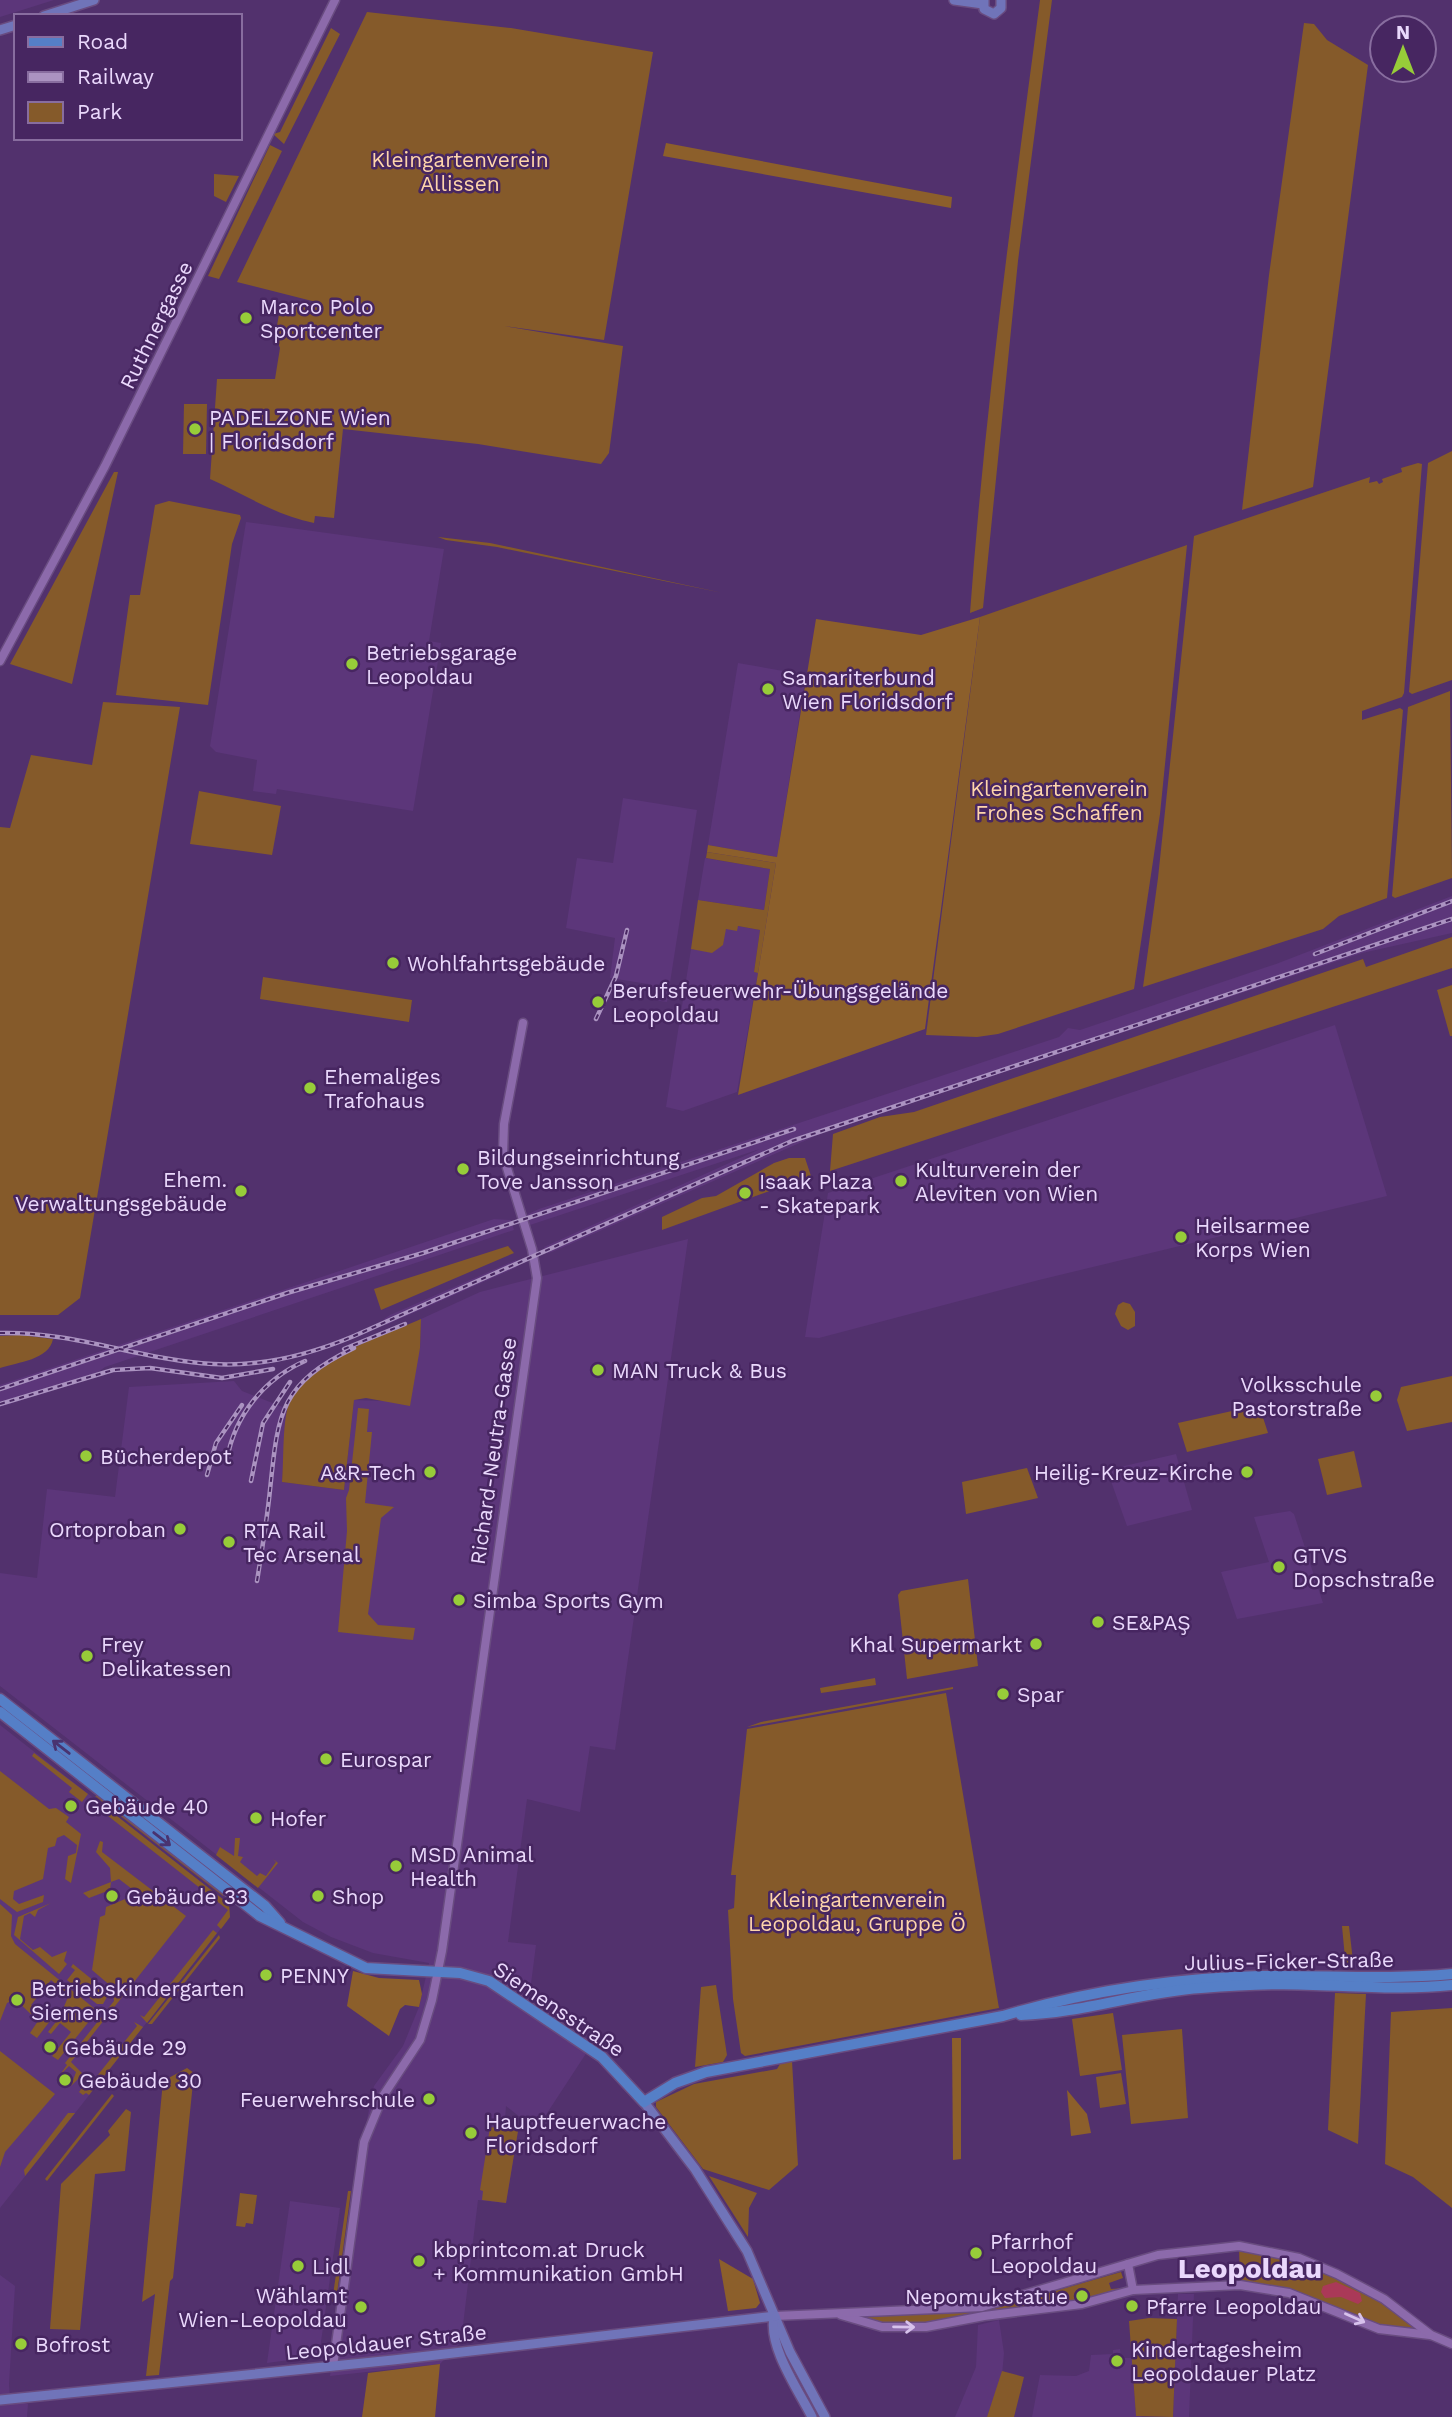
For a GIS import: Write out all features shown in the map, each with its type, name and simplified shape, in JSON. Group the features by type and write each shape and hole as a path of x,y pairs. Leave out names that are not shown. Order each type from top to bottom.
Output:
{"main road":[{"path":"50,14 94,0"},
{"path":"954,0 984,2 986,12 994,14 1000,10 1004,1"},
{"name":"Siemensstraße","path":"0,1699 265,1906 283,1926"},
{"name":"Siemensstraße","path":"0,1712 260,1916 314,1945 366,1968 467,1974 489,1981 602,2057 644,2102 728,2219 757,2271 775,2316"},
{"name":"Julius-Ficker-Straße","path":"644,2102 675,2083 706,2072 1183,1980 1261,1976 1416,1978 1452,1974"},
{"name":"Julius-Ficker-Straße","path":"1003,2016 1045,2014 1124,1997 1198,1988 1280,1984 1400,1988 1452,1985"},
{"path":"775,2316 772,2328 778,2349 813,2417"},
{"path":"775,2316 825,2417"},
{"name":"Leopoldauer Straße","path":"0,2400 775,2316"}],"street":[{"name":"Ruthnergasse","path":"0,661 106,466 335,0"},
{"name":"Richard-Neutra-Gasse","path":"332,2366 364,2142 383,2096 416,2048 438,1973 537,1278 532,1249 503,1155 504,1124 523,1023"},
{"path":"775,2316 982,2307 1158,2255 1239,2246 1299,2258 1384,2299 1431,2335 1452,2344"},
{"path":"1128,2264 1133,2290"},
{"path":"838,2314 882,2326 926,2328 984,2316 1082,2304 1133,2290 1245,2286 1289,2293 1379,2329 1431,2335"}],"shaded area":[{"path":"0,0 54,0 0,17"},
{"path":"666,143 952,197 951,208 663,156"},
{"path":"246,522 444,549 429,641 441,643 413,811 277,789 276,794 253,791 257,760 216,752 210,746"},
{"path":"980,617 925,1029 738,1095 776,863 707,852 708,845 777,857 816,619 921,635"},
{"path":"738,663 806,675 777,857 708,845"},
{"path":"623,798 697,810 667,1002 654,1000 654,989 648,984 610,978 615,938 566,928 577,858 613,863"},
{"path":"705,858 770,869 764,910 698,900"},
{"path":"1452,896 1452,933 1362,953 827,1131 552,1252 547,1253 544,1247 760,1149 530,1225 526,1215 1059,1037 1068,1028 1080,1030 1276,964"},
{"path":"738,926 760,930 754,972 758,973 737,1092 683,1111 666,1107 691,949 712,952 726,929"},
{"path":"1335,1025 1387,1196 1039,1280 819,1338 805,1337 828,1193"},
{"path":"494,1219 511,1220 514,1230 105,1367 90,1378 0,1407 0,1385"},
{"path":"688,1239 615,1750 590,1746 580,1812 527,1799 508,1942 536,1945 528,2007 587,2052 536,2130 506,2106 505,2120 518,2131 506,2203 478,2200 461,2342 440,2364 330,2376 360,2153 374,2086 403,2046 419,2007 429,1963 373,1953 331,1937 303,1922 0,1686 0,1573 37,1578 47,1489 115,1497 129,1387 234,1381 242,1391 288,1409 282,1482 344,1490 354,1400 383,1401 420,1348 421,1319 480,1292"},
{"path":"516,1260 519,1265 515,1268 386,1325 384,1319 390,1315"},
{"path":"1176,1454 1192,1510 1127,1526 1107,1470"},
{"name":"GTVS Dopschstraße","path":"1290,1511 1294,1514 1323,1603 1237,1619 1221,1572 1269,1562 1254,1517"},
{"path":"0,1725 229,1904 230,1917 0,2208"},
{"path":"353,1971 379,1978 419,1980 422,1994 419,2007 405,2005 400,2009 389,2036 347,2006"},
{"path":"952,2038 961,2038 961,2159 953,2160"},
{"path":"1067,2090 1087,2114 1091,2133 1071,2136"},
{"path":"290,2201 340,2208 319,2356 267,2363"},
{"path":"719,2259 753,2279 760,2303 756,2308 728,2311"},
{"path":"0,2275 15,2286 10,2398 28,2404 27,2417 0,2417"},
{"path":"1336,2282 1360,2293 1362,2301 1358,2304 1341,2297 1325,2298 1321,2292 1323,2286"},
{"path":"1178,2294 1194,2294 1189,2417 1173,2417"},
{"path":"999,2320 1004,2353 1002,2375 987,2417 955,2417 976,2367 978,2325"},
{"path":"1120,2349 1121,2358 1132,2358 1136,2415 1143,2417 1032,2417 1040,2375 1076,2376 1089,2371 1091,2355 1113,2354 1113,2350"},
{"path":"440,2364 435,2417 362,2417 368,2373"}],"green space":[{"path":"1040,0 1052,0 1018,261 983,608 970,613 992,383"},
{"name":"Kleingartenverein Allissen","path":"367,12 511,28 653,52 604,340 504,326 623,346 609,453 601,464 478,444 343,429 334,518 315,516 314,523 274,510 210,479 217,379 275,379 280,348 275,336 281,304 303,308 305,303 320,303 237,282"},
{"path":"1304,23 1314,24 1327,40 1368,65 1313,487 1242,510 1269,275"},
{"path":"331,28 340,34 284,144 273,134 280,132"},
{"path":"270,145 282,151 219,279 208,276"},
{"path":"214,174 239,176 226,202 214,196"},
{"name":"PADELZONE Wien | Floridsdorf","path":"184,404 207,404 206,454 183,454"},
{"path":"1452,451 1452,680 1412,694 1409,692 1428,463"},
{"path":"1422,464 1404,693 1402,697 1362,711 1362,720 1400,708 1403,710 1387,898 1339,916 1323,929 1143,987 1158,878 1194,536 1370,477 1369,483 1377,481 1379,484 1383,482 1382,479 1402,472 1401,468"},
{"path":"114,472 118,472 72,684 10,664"},
{"path":"169,501 240,515 241,518 232,544 208,705 116,695 130,595 140,595 155,505"},
{"path":"438,537 490,543 723,593 497,547"},
{"name":"Kleingartenverein Frohes Schaffen","path":"1187,545 1160,814 1134,989 998,1034 977,1037 926,1035 980,617"},
{"path":"1450,691 1452,878 1395,898 1392,896 1408,707"},
{"path":"103,702 180,707 80,1298 58,1315 0,1315 0,827 10,828 31,755 92,765"},
{"path":"199,791 281,806 272,855 190,844"},
{"path":"707,852 776,863 758,973 754,972 760,930 738,926 737,931 726,929 723,945 712,953 691,949 698,900 764,910 770,869 706,858"},
{"path":"1452,937 1452,968 830,1171 833,1134 880,1117 914,1112 1363,959 1366,967"},
{"path":"263,977 412,1000 409,1022 260,999"},
{"path":"1452,985 1452,1036 1450,1036 1437,990"},
{"name":"Isaak Plaza - Skatepark","path":"789,1158 805,1158 811,1176 662,1230 662,1217 702,1198 716,1196 774,1163"},
{"path":"508,1246 514,1253 381,1310 374,1289"},
{"path":"1123,1302 1130,1304 1135,1312 1135,1326 1128,1330 1121,1326 1115,1314 1118,1305"},
{"path":"421,1319 420,1348 410,1406 366,1398 354,1400 344,1490 282,1482 287,1408 300,1386 314,1372 348,1351"},
{"path":"20,1335 53,1339 46,1352 39,1356 0,1368 0,1336"},
{"path":"1452,1376 1452,1422 1407,1431 1397,1400 1401,1387"},
{"path":"1259,1405 1268,1433 1187,1452 1178,1423"},
{"path":"358,1408 369,1409 367,1432 372,1432 365,1503 394,1507 381,1518 368,1614 378,1625 415,1628 413,1640 338,1632 347,1531 346,1498"},
{"path":"1354,1451 1362,1487 1327,1495 1318,1459"},
{"path":"1027,1468 1038,1498 966,1514 962,1482"},
{"path":"968,1579 978,1666 907,1679 898,1595 901,1591"},
{"path":"875,1678 876,1685 821,1693 820,1688"},
{"path":"953,1689 747,1727 761,1722"},
{"name":"Kleingartenverein Leopoldau, Gruppe Ö","path":"946,1693 999,2008 745,2056 741,2053 733,1999 728,1910 734,1908 736,1875 731,1875 747,1729"},
{"path":"34,1753 88,1794 82,1802 69,1792 72,1788 32,1756"},
{"path":"0,1771 49,1809 56,1808 69,1817 66,1822 81,1834 71,1883 65,1879 68,1856 76,1853 77,1845 64,1835 57,1838 55,1846 48,1848 43,1879 14,1891 13,1899 19,1904 44,1895 43,1902 17,1912 0,1899"},
{"path":"95,1796 99,1796 224,1894 223,1896"},
{"path":"94,1798 229,1904 230,1917 221,1929 217,1925 228,1910 103,1812 105,1809 95,1801 89,1807"},
{"path":"235,1838 240,1838 238,1856 243,1857 240,1862 257,1876 260,1873 266,1876 276,1862 273,1859 278,1863 258,1888 216,1855 220,1847 234,1856"},
{"path":"100,1841 103,1842 102,1852 186,1916 71,2062 83,2074 71,2086 76,2072 69,2066 59,2076 67,2065 65,2063 114,2001 112,1987 92,1970 100,1917 105,1915 106,1907 130,1897 132,1889 119,1879 111,1882 110,1868 96,1852"},
{"path":"111,1882 110,1890 89,1898 83,1893"},
{"path":"51,1903 38,1910 35,1917 30,1913 24,1916 20,1939 33,1950 40,1947 52,1957 67,1951 64,1961 67,1964 59,1974 14,1935 18,1917"},
{"path":"0,1904 12,1915 11,1936 15,1944 95,2009 95,2014 58,2060 52,2056 71,2032 60,2023 51,2034 48,2032 59,2018 69,1995 51,1980 31,2005 49,2019 53,2017 37,2038 30,2033 38,2021 15,1999 7,2003 0,2021"},
{"path":"1342,1926 1349,1926 1354,1970 1346,1969"},
{"path":"213,1930 217,1933 147,2023 140,2015 144,2017"},
{"path":"219,1935 220,1938 152,2024 148,2024"},
{"path":"73,1964 105,1990 107,1997 103,2004 97,2004 67,1980 75,1970 71,1967"},
{"path":"716,1985 727,2055 723,2062 695,2067 701,1987"},
{"path":"1335,1993 1366,1994 1358,2144 1328,2130"},
{"path":"1452,2008 1452,2208 1413,2177 1385,2164 1391,2012"},
{"path":"1113,2013 1122,2070 1080,2076 1072,2019"},
{"path":"134,2022 143,2027 89,2095 83,2095 79,2092 82,2088 85,2091 137,2026"},
{"path":"1182,2029 1188,2118 1131,2124 1122,2035"},
{"path":"0,2051 55,2094 5,2152 0,2167"},
{"path":"792,2061 798,2165 769,2190 703,2169 656,2107 656,2102 694,2084 777,2069 780,2064"},
{"path":"187,2068 194,2073 173,2278 170,2281 159,2375 146,2376 155,2294 142,2302 163,2081"},
{"path":"1121,2073 1126,2104 1100,2108 1096,2077"},
{"path":"112,2094 114,2096 47,2181 45,2179"},
{"path":"126,2109 131,2112 125,2171 95,2174 80,2330 50,2329 61,2184 110,2135 108,2131"},
{"path":"68,2113 75,2113 25,2176 24,2170"},
{"path":"490,2127 518,2131 506,2203 482,2200 483,2191 480,2190"},
{"path":"709,2176 757,2193 749,2208 748,2237"},
{"path":"348,2191 351,2191 336,2301 332,2302"},
{"path":"240,2193 257,2195 253,2224 246,2223 245,2227 236,2226"},
{"path":"1239,2246 1299,2258 1384,2299 1431,2335 1379,2329 1289,2293 1240,2285"},
{"path":"1121,2272 1123,2278 1109,2283 1111,2289 1125,2288 1095,2298 941,2323 887,2325 858,2316 985,2311"},
{"path":"1149,2318 1177,2319 1173,2417 1136,2416 1129,2321"},
{"path":"1002,2371 1024,2377 1014,2417 987,2417"}],"railway":[{"path":"1315,954 1452,901"},
{"path":"0,1333 54,1336 160,1357 213,1364 250,1364 303,1354 354,1336 792,1141 1452,919"},
{"path":"596,1019 616,976 627,930"},
{"path":"0,1389 287,1293 423,1253 794,1129"},
{"path":"344,1349 405,1324"},
{"path":"257,1581 276,1441 287,1404 310,1375 354,1348"},
{"path":"227,1459 237,1428 254,1400 277,1378 305,1361"},
{"path":"0,1404 113,1370 150,1368 222,1378 273,1369"},
{"path":"251,1481 263,1423 290,1382"},
{"path":"207,1475 216,1443 242,1405"}],"place":[{"name":"Marco Polo Sportcenter","path":"246,318"},
{"name":"PADELZONE Wien | Floridsdorf","path":"195,429"},
{"name":"Betriebsgarage Leopoldau","path":"352,664"},
{"name":"Samariterbund Wien Floridsdorf","path":"768,689"},
{"name":"Wohlfahrtsgebäude","path":"393,963"},
{"name":"Berufsfeuerwehr-Übungsgelände Leopoldau","path":"598,1002"},
{"name":"Ehemaliges Trafohaus","path":"310,1088"},
{"name":"Bildungseinrichtung Tove Jansson","path":"463,1169"},
{"name":"Kulturverein der Aleviten von Wien","path":"901,1181"},
{"name":"Ehem. Verwaltungsgebäude","path":"241,1191"},
{"name":"Isaak Plaza - Skatepark","path":"745,1193"},
{"name":"Heilsarmee Korps Wien","path":"1181,1237"},
{"name":"MAN Truck & Bus","path":"598,1370"},
{"name":"Volksschule Pastorstraße","path":"1376,1396"},
{"name":"Bücherdepot","path":"86,1456"},
{"name":"A&R-Tech","path":"430,1472"},
{"name":"Heilig-Kreuz-Kirche","path":"1247,1472"},
{"name":"Ortoproban","path":"180,1529"},
{"name":"RTA Rail Tec Arsenal","path":"229,1542"},
{"name":"GTVS Dopschstraße","path":"1279,1567"},
{"name":"Simba Sports Gym","path":"459,1600"},
{"name":"SE&PAŞ","path":"1098,1622"},
{"name":"Khal Supermarkt","path":"1036,1644"},
{"name":"Frey Delikatessen","path":"87,1656"},
{"name":"Spar","path":"1003,1694"},
{"name":"Eurospar","path":"326,1759"},
{"name":"Gebäude 40","path":"71,1806"},
{"name":"Hofer","path":"256,1818"},
{"name":"MSD Animal Health","path":"396,1866"},
{"name":"Gebäude 33","path":"112,1896"},
{"name":"Shop","path":"318,1896"},
{"name":"PENNY","path":"266,1975"},
{"name":"Betriebskindergarten Siemens","path":"17,2000"},
{"name":"Gebäude 29","path":"50,2047"},
{"name":"Gebäude 30","path":"65,2080"},
{"name":"Feuerwehrschule","path":"429,2099"},
{"name":"Hauptfeuerwache Floridsdorf","path":"471,2133"},
{"name":"Pfarrhof Leopoldau","path":"976,2253"},
{"name":"kbprintcom.at Druck + Kommunikation GmbH","path":"419,2261"},
{"name":"Lidl","path":"298,2266"},
{"name":"Nepomukstatue","path":"1082,2296"},
{"name":"Pfarre Leopoldau","path":"1132,2306"},
{"name":"Wählamt Wien-Leopoldau","path":"361,2307"},
{"name":"Bofrost","path":"21,2344"},
{"name":"Kindertagesheim Leopoldauer Platz","path":"1117,2361"}],"district":[{"name":"Leopoldau","path":"1250,2268"}]}
